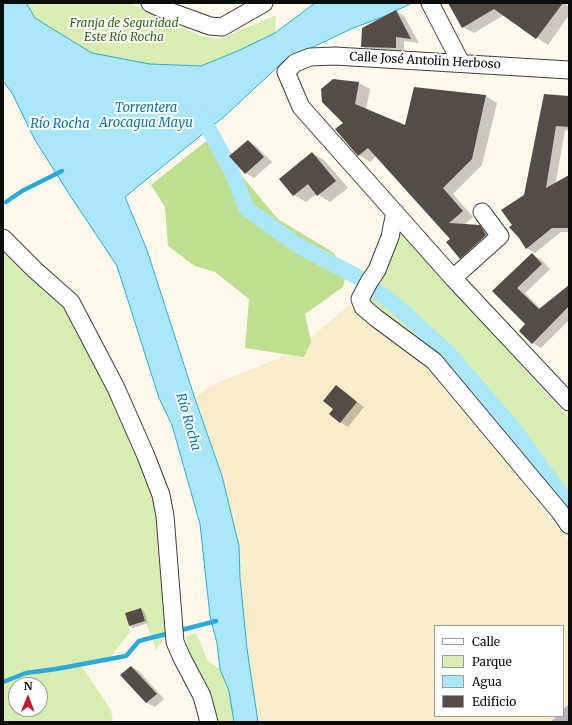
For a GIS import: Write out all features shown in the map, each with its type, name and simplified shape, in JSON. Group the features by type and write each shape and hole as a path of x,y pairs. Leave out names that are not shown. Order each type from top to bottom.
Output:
{"street":[{"path":"150,3 162,9 210,26 222,26 264,3"},
{"path":"430,3 461,63"},
{"name":"Calle José Antolin Herboso","path":"395,212 301,107 286,72 295,63 310,57 335,56 569,70"},
{"path":"395,212 453,278 569,402"},
{"path":"395,212 390,237 377,270 368,282 360,299 363,307 434,361 560,512 569,525"},
{"path":"453,278 500,236 482,212"},
{"path":"3,238 34,270 71,302 116,388 146,456 161,495 165,516 175,642 202,696 208,722"}],"shaded area":[{"path":"349,305 426,365 565,536 569,544 569,703 564,708 564,625 434,625 434,717 554,717 549,722 258,722 247,649 240,578 239,546 222,475 195,399 210,386 279,358 319,331"},
{"path":"569,703 569,722 549,722 554,717 564,717 564,708"}],"green space":[{"name":"Franja de Seguridad Este Río Rocha","path":"26,3 131,3 201,36 220,39 276,15 275,33 240,50 201,66 150,64 92,53 35,18"},
{"path":"210,138 278,219 334,253 346,275 343,287 305,314 311,342 304,357 245,348 249,299 215,272 195,266 168,246 165,207 151,185"},
{"path":"399,231 569,418 569,512 557,493 438,353 370,302 368,294"},
{"path":"3,247 64,304 112,390 159,504 169,631 156,650 141,608 125,613 130,632 109,659 81,665 111,710 113,722 3,722"},
{"path":"196,633 208,661 220,669 229,691 234,722 215,722 190,659 186,637"}],"water":[{"path":"3,3 26,3 35,18 92,53 150,64 201,66 240,50 275,33 315,3 412,3 385,16 351,29 284,61 226,115 125,197 147,250 195,399 222,476 239,546 240,578 247,649 258,722 234,722 229,691 220,669 217,643 210,616 200,524 172,425 159,398 117,266 35,140 12,93 3,81"}],"building":[{"path":"448,3 563,3 536,39 494,9 462,28"},
{"path":"396,10 411,39 396,37 396,48 361,47 362,28"},
{"path":"333,79 359,82 355,104 405,125 414,87 486,95 472,159 443,188 463,211 449,223 480,225 486,235 460,259 446,242 450,239 368,148 358,156 335,129 343,123 322,102 321,89"},
{"path":"544,94 569,96 569,127 556,126 546,188 569,175 569,228 552,228 526,249 509,227 512,225 501,210 524,195"},
{"path":"248,140 264,157 245,174 229,156"},
{"path":"312,152 336,181 317,196 308,184 293,196 279,179"},
{"path":"532,253 542,264 517,288 539,309 569,285 569,306 532,344 519,331 525,324 492,291"},
{"path":"336,385 357,402 340,423 329,414 333,409 323,401"},
{"path":"141,608 145,621 129,626 125,613"},
{"path":"131,666 157,694 146,703 120,675"}],"waterway":[{"name":"Torrentera Arocagua Mayu","path":"199,111 232,172 247,209 299,246 358,277 398,307 449,354 513,428 569,505"},
{"path":"6,202 22,191 62,171"},
{"path":"3,682 26,673 126,656 139,641 216,621"}],"water label":[{"name":"Río Rocha","path":"60,124"},
{"name":"Río Rocha","path":"188,422"}]}
